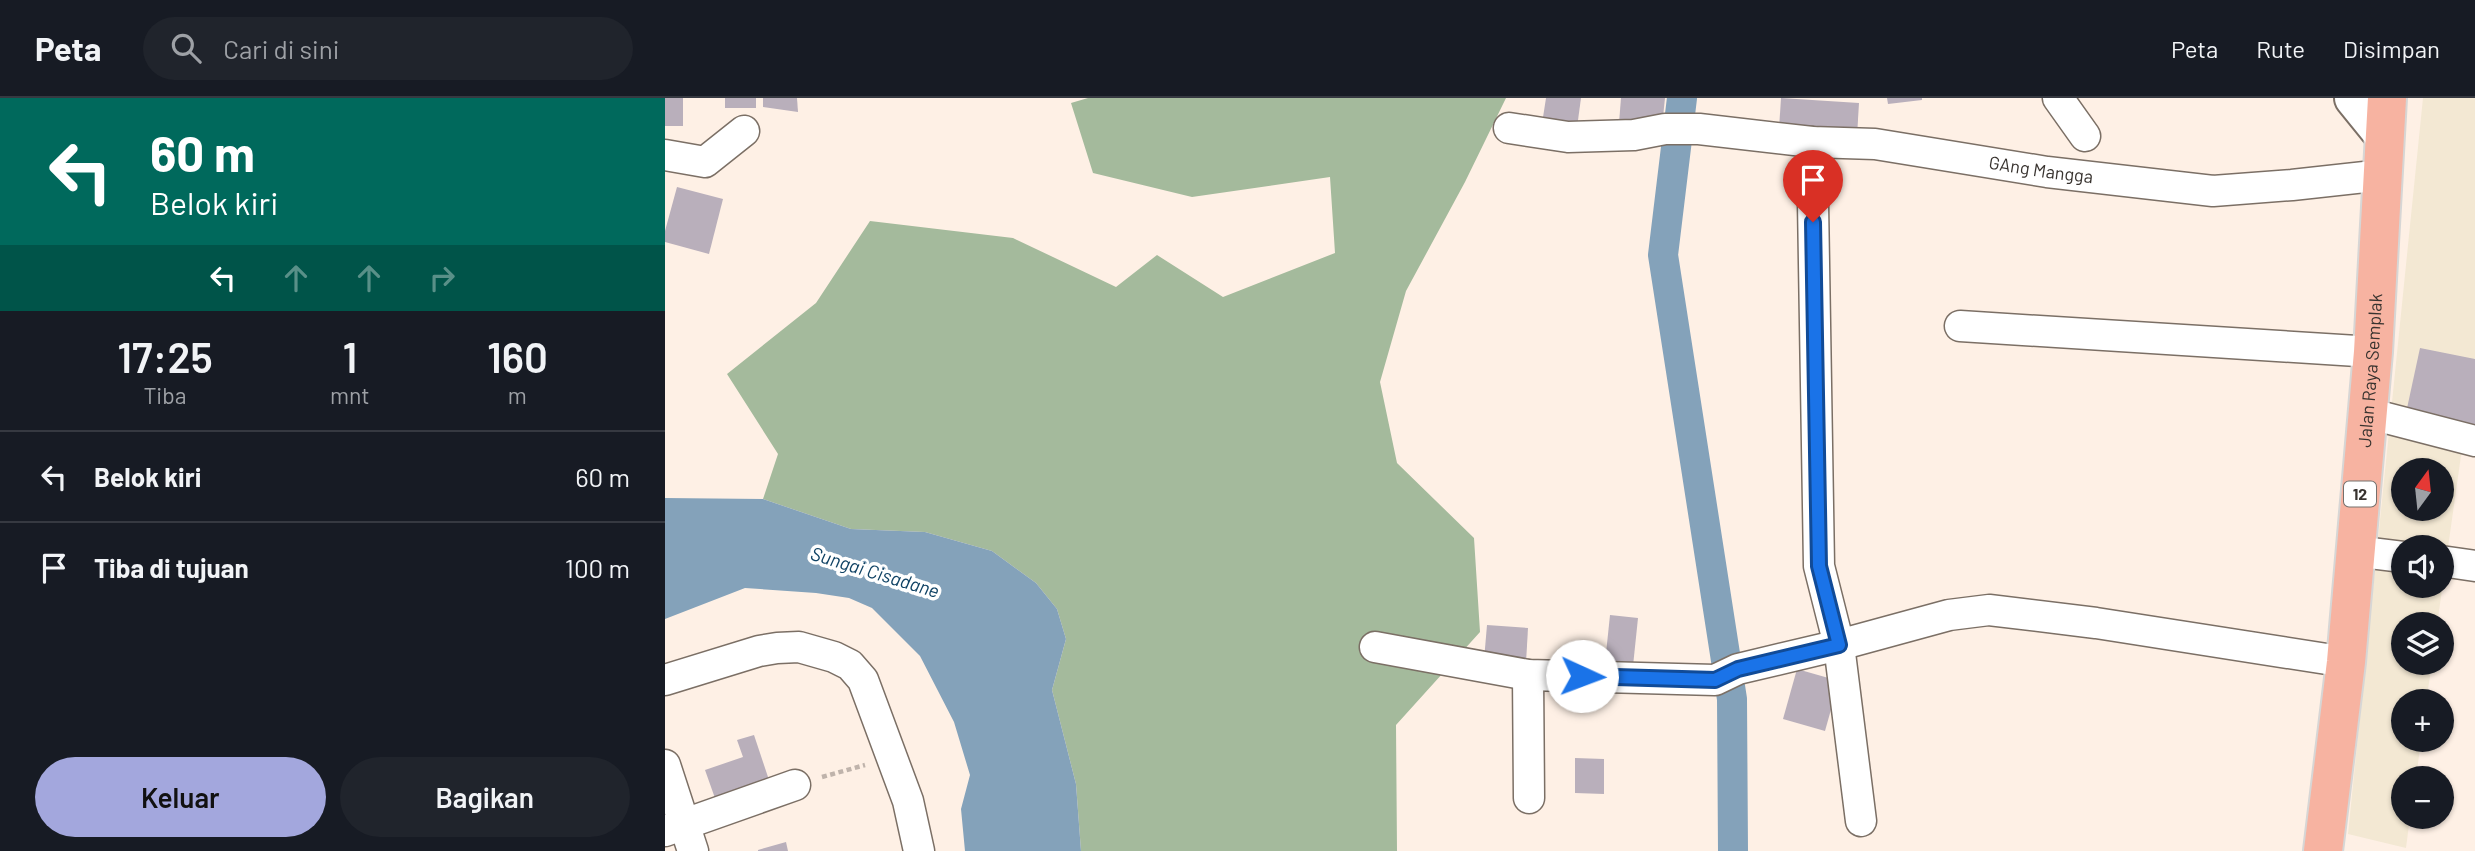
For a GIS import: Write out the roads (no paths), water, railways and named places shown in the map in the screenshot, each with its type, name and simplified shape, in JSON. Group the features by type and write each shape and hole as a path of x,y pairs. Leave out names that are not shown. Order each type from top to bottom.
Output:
{"main road":[{"path":"2354,98 2386,117"},
{"name":"Jalan Raya Semplak","path":"2323,851 2346,662 2374,352 2386,117"}],"street":[{"path":"2058,98 2085,136"},
{"name":"GAng Mangga","path":"1509,128 1568,136 1634,135 1665,129 1699,129 1812,142 1875,144 2046,172 2213,191 2383,174"},
{"path":"665,155 705,162 744,131"},
{"path":"1812,142 1819,566 1839,645 1861,821"},
{"path":"1960,326 2374,352"},
{"path":"2367,413 2475,441"},
{"path":"2354,551 2391,556"},
{"path":"2454,563 2475,566"},
{"path":"1375,647 1528,674 1726,675 1949,615 1989,610 2096,623 2346,662"},
{"path":"665,680 777,648 799,647 851,665 863,680 892,758 908,802 919,851"},
{"path":"1528,674 1529,798"},
{"path":"665,765 680,835 795,785"}],"water":[{"name":"Sungai Cisadane","path":"665,498 763,499 851,529 925,532 992,551 1036,583 1057,609 1066,639 1052,690 1076,784 1081,851 965,851 961,809 970,775 954,722 920,656 872,608 849,598 745,588 665,619"}],"waterway":[{"path":"1682,98 1663,255 1732,699 1733,851"}]}
